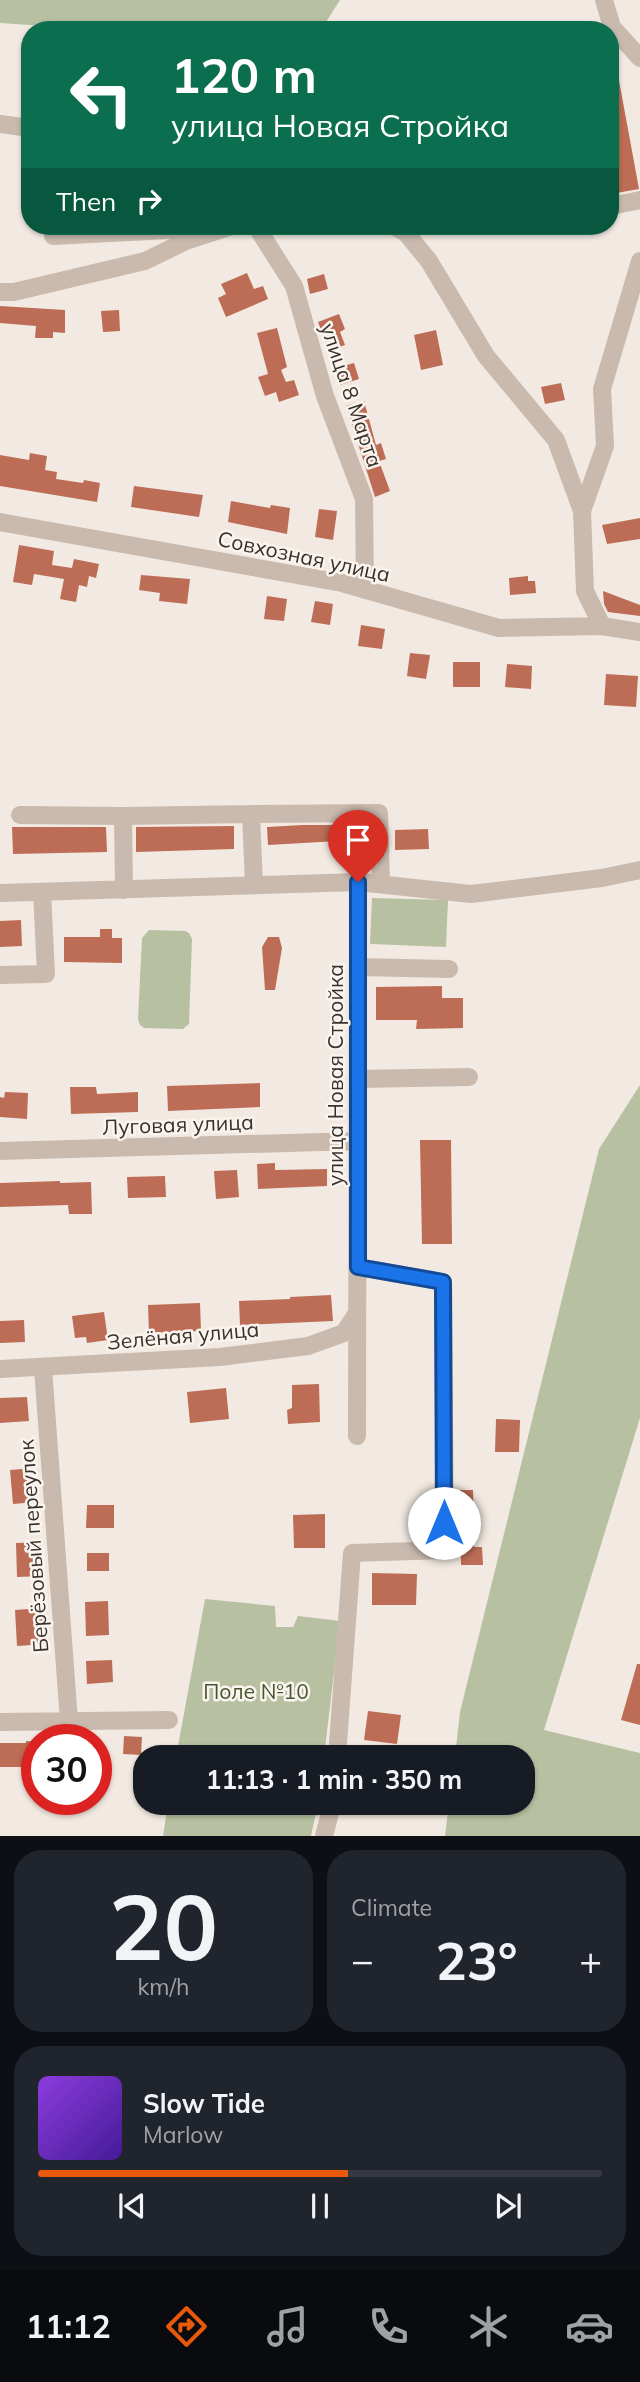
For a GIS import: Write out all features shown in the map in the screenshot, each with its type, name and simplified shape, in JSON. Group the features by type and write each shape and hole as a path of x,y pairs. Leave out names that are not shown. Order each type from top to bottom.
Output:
{"street":[{"path":"604,0 608,21"},
{"path":"619,37 640,58"},
{"path":"0,124 21,127"},
{"path":"619,204 640,200"},
{"path":"53,235 71,235"},
{"path":"0,292 13,292 145,261 204,235"},
{"name":"улица 8 Марта","path":"262,235 294,286 325,396 364,499 365,590"},
{"path":"408,235 429,261 486,356 556,440 582,511 585,591 602,626"},
{"path":"582,511 605,446 602,389 640,261"},
{"name":"Совхозная улица","path":"0,522 342,583 499,628 602,626 640,632"},
{"path":"20,815 379,813 381,884"},
{"path":"251,814 254,885"},
{"path":"123,816 124,890"},
{"path":"0,893 358,882 471,894 602,878 640,870"},
{"name":"улица Новая Стройка","path":"357,1436 358,882"},
{"path":"0,975 46,974 43,892"},
{"path":"358,967 449,969"},
{"path":"358,1079 469,1077"},
{"name":"Луговая улица","path":"0,1151 358,1141"},
{"path":"338,1745 352,1553 445,1550 443,1282 358,1267"},
{"name":"Зелёная улица","path":"0,1369 220,1357 308,1346 344,1333 357,1313"},
{"name":"Берёзовый переулок","path":"43,1367 69,1721"},
{"path":"0,1722 169,1720"},
{"path":"324,1836 330,1815"}],"green space":[{"path":"0,0 340,0 327,21 0,23"},
{"path":"372,898 448,900 446,947 370,944"},
{"path":"149,930 185,931 192,939 189,1024 183,1029 144,1028 140,1025 138,1019 142,938"},
{"path":"640,1085 640,1418 544,1730 640,1753 640,1836 445,1836 448,1815 535,1815 535,1745 456,1745 460,1712 599,1149"},
{"name":"Поле №10","path":"205,1599 275,1606 276,1627 293,1627 298,1616 340,1621 325,1745 178,1745"},
{"path":"166,1815 315,1815 311,1836 163,1836"}],"building":[{"path":"619,80 639,189 619,193"},
{"path":"247,273 254,289 263,286 268,299 226,317 218,298 226,294 221,284"},
{"path":"324,274 328,289 310,294 307,279"},
{"path":"0,306 65,310 65,333 53,332 53,338 35,338 36,326 0,323"},
{"path":"119,310 120,331 103,332 101,311"},
{"path":"339,314 345,329 340,332 345,345 329,351 318,322"},
{"path":"277,328 287,367 281,370 286,382 294,380 299,395 279,402 276,392 265,396 258,377 268,374 257,333"},
{"path":"436,330 443,365 421,370 414,335"},
{"path":"354,363 359,379 340,385 336,368"},
{"path":"561,383 565,400 545,404 541,387"},
{"path":"364,401 376,445 381,443 386,459 379,461 390,491 375,497 346,406"},
{"path":"30,453 47,456 45,470 57,472 56,479 100,483 97,502 0,486 0,455 29,460"},
{"path":"134,486 203,495 199,517 131,507"},
{"path":"231,501 270,508 271,505 290,508 287,534 228,522"},
{"path":"319,509 337,511 333,540 315,537"},
{"path":"640,518 640,539 607,544 602,525"},
{"path":"19,545 54,551 52,565 72,568 74,559 99,564 96,578 89,576 87,587 79,585 76,602 60,599 64,579 34,574 32,585 13,582"},
{"path":"141,575 190,579 187,604 159,601 160,593 139,590"},
{"path":"528,576 528,581 535,581 536,593 510,595 509,578"},
{"path":"603,591 640,605 640,616 608,612"},
{"path":"267,596 287,599 284,621 264,619"},
{"path":"315,601 333,604 330,625 311,622"},
{"path":"361,625 385,629 382,649 358,646"},
{"path":"410,653 430,655 426,679 407,676"},
{"path":"453,662 480,662 480,687 453,687"},
{"path":"507,664 532,666 531,689 505,687"},
{"path":"606,674 638,676 636,707 604,705"},
{"path":"361,825 362,845 338,846 338,841 268,845 267,827"},
{"path":"234,826 234,849 136,852 136,827"},
{"path":"12,827 106,827 107,852 13,854"},
{"path":"428,829 429,849 395,850 395,830"},
{"path":"21,920 22,946 0,947 0,921"},
{"path":"100,929 112,929 112,938 122,938 122,963 64,962 64,937 100,937"},
{"path":"268,937 279,937 282,948 275,990 265,990 262,947"},
{"path":"442,986 442,998 463,998 463,1028 416,1029 417,1020 376,1020 376,987"},
{"path":"260,1083 260,1107 168,1111 167,1086"},
{"path":"70,1087 96,1087 97,1094 138,1092 138,1112 71,1114"},
{"path":"5,1092 28,1093 27,1119 0,1117 0,1097 4,1098"},
{"path":"420,1140 451,1140 452,1244 422,1244"},
{"path":"275,1163 275,1170 327,1169 327,1186 258,1189 257,1164"},
{"path":"237,1170 239,1197 216,1199 214,1171"},
{"path":"165,1176 166,1197 128,1198 127,1177"},
{"path":"91,1182 92,1214 69,1214 68,1205 0,1207 0,1183"},
{"path":"331,1295 333,1321 240,1325 239,1301"},
{"path":"200,1303 201,1331 149,1333 148,1305"},
{"path":"104,1312 108,1340 87,1343 86,1337 75,1338 72,1316"},
{"path":"24,1320 25,1342 0,1343 0,1321"},
{"path":"319,1384 320,1422 288,1424 287,1410 292,1408 292,1385"},
{"path":"226,1388 229,1419 190,1423 187,1392"},
{"path":"27,1397 29,1421 0,1423 0,1398"},
{"path":"496,1419 520,1420 519,1452 495,1452"},
{"path":"34,1468 36,1502 13,1504 10,1470"},
{"path":"460,1490 473,1490 474,1547 482,1547 483,1565 461,1565"},
{"path":"87,1505 114,1505 114,1528 86,1528"},
{"path":"325,1514 325,1548 294,1548 293,1515"},
{"path":"41,1542 43,1576 17,1577 16,1543"},
{"path":"87,1553 109,1553 109,1571 87,1571"},
{"path":"372,1573 417,1574 416,1605 372,1605"},
{"path":"108,1601 109,1635 86,1636 85,1602"},
{"path":"43,1608 46,1644 17,1646 15,1610"},
{"path":"112,1660 113,1682 87,1684 86,1661"},
{"path":"637,1664 640,1664 640,1725 621,1720"},
{"path":"368,1711 401,1715 397,1744 364,1740"},
{"path":"124,1736 142,1737 142,1745 133,1745 133,1755 123,1754"},
{"path":"0,1743 21,1743 21,1767 0,1767"}],"route":[{"path":"358,882 358,1267 443,1282 444,1523"}]}
